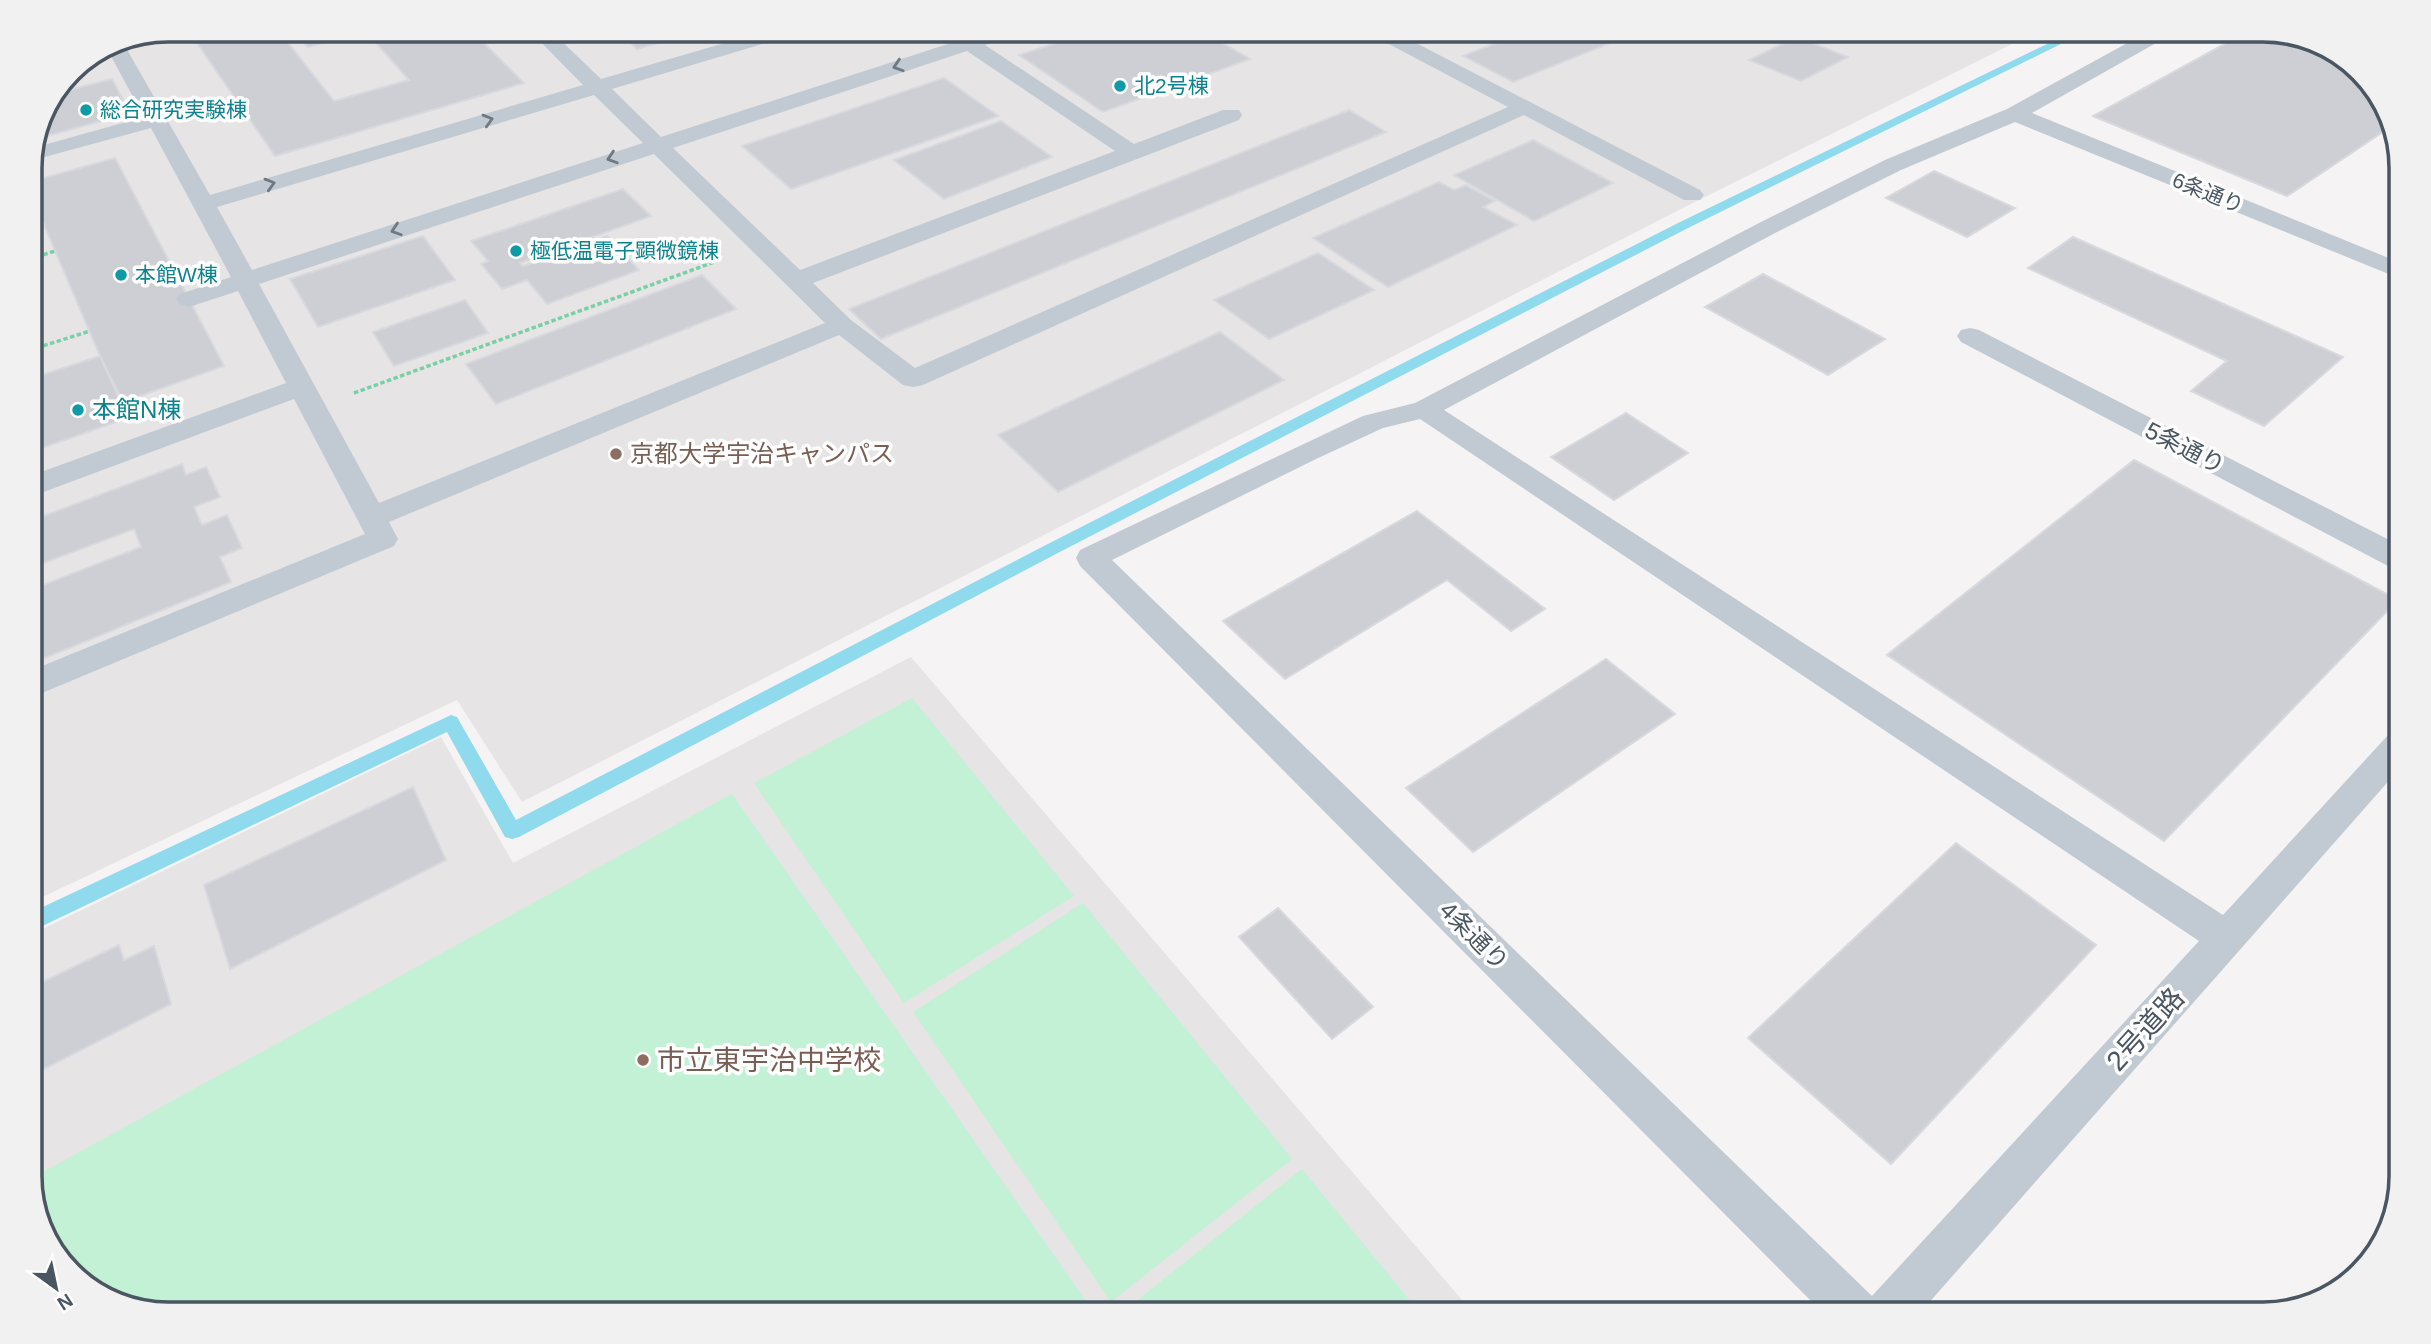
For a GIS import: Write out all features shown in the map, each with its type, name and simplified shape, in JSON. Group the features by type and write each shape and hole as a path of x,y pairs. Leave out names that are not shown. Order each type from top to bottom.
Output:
{"lane":[{"path":"551,42 763,245 842,325 913,379 1525,107"},
{"path":"204,204 749,42"},
{"path":"189,299 972,42"},
{"path":"1400,42 1692,195"},
{"path":"2144,42 2015,114 1893,165 1424,409 2227,939"},
{"path":"969,43 1132,153"},
{"path":"42,680 383,539 204,204 119,52"},
{"name":"6条通り","path":"2015,114 2389,267"},
{"path":"797,280 1231,115"},
{"path":"43,152 158,120"},
{"path":"372,517 842,325"},
{"name":"5条通り","path":"1970,336 2389,553"},
{"path":"42,483 307,397"},
{"name":"4条通り","path":"1424,409 1373,422 1091,558 1845,1302"},
{"name":"2号道路","path":"1899,1302 2389,757"}],"path":[{"path":"307,397 763,245"},
{"path":"42,255 55,251"},
{"path":"42,346 90,331"}],"shaded area":[{"name":"京都大学宇治キャンパス","path":"168,42 2016,42 1683,208 522,802 457,700 42,897 42,160 46,135 63,98 85,73 112,55 135,46"},
{"name":"市立東宇治中学校","path":"911,657 1464,1302 168,1302 135,1298 105,1285 91,1276 91,1253 68,1253 52,1224 44,1201 42,929 441,737 513,863"}],"green space":[{"path":"912,698 1074,896 904,1003 754,783"},
{"path":"732,794 1087,1302 152,1301 120,1292 91,1276 91,1253 68,1253 49,1217 42,1172"},
{"path":"1083,903 1292,1159 1111,1302 913,1012"},
{"path":"1302,1169 1411,1302 1135,1302"}],"building":[{"path":"196,42 288,42 334,101 409,80 375,42 483,42 524,83 275,156"},
{"path":"303,42 327,42 308,47"},
{"path":"629,42 661,42 637,49"},
{"name":"北2号棟","path":"1059,42 1221,42 1250,59 1103,112 1019,55"},
{"path":"1499,42 1612,42 1513,82 1463,56"},
{"path":"1787,42 1810,42 1848,57 1801,81 1749,60"},
{"path":"2228,42 2263,42 2296,46 2340,68 2368,98 2383,131 2287,196 2093,116"},
{"path":"944,78 998,116 791,189 742,146"},
{"name":"総合研究実験棟","path":"112,79 130,113 46,136 55,112 69,90"},
{"path":"1349,110 1386,132 881,339 849,309"},
{"path":"1001,121 1052,157 944,199 894,160"},
{"path":"1533,140 1613,183 1534,221 1454,175"},
{"name":"本館W棟","path":"115,158 224,366 123,402 100,356 42,220 42,179"},
{"path":"1934,171 2015,208 1967,237 1886,198"},
{"path":"1439,182 1454,190 1466,185 1495,201 1483,207 1517,225 1388,287 1313,238"},
{"name":"極低温電子顕微鏡棟","path":"623,189 651,216 520,263 523,266 607,236 639,270 547,304 527,280 502,289 481,264 488,261 471,241"},
{"path":"423,236 455,280 318,327 290,279"},
{"path":"2073,237 2343,357 2264,426 2191,391 2227,361 2028,268"},
{"path":"1318,253 1374,290 1269,339 1214,300"},
{"path":"1763,274 1885,339 1828,375 1705,307"},
{"path":"702,275 736,309 496,404 466,364"},
{"path":"465,300 488,333 394,366 373,332"},
{"path":"1220,332 1284,380 1058,492 998,435"},
{"name":"本館N棟","path":"100,356 128,418 42,448 42,375"},
{"path":"1626,413 1688,453 1614,500 1551,457"},
{"path":"2134,460 2389,595 2389,609 2164,841 1887,655"},
{"path":"182,464 186,475 206,467 220,497 194,507 202,525 227,515 242,548 220,557 231,582 42,659 42,585 141,547 134,529 42,564 42,516"},
{"path":"1417,511 1545,609 1511,631 1447,580 1285,679 1223,621"},
{"path":"1606,659 1675,714 1473,852 1406,788"},
{"path":"413,787 446,860 230,969 204,885"},
{"path":"1956,843 2096,945 1891,1164 1748,1038"},
{"path":"1278,908 1373,1007 1332,1039 1239,937"},
{"path":"119,945 124,960 154,946 171,1004 42,1070 42,982"}],"waterway":[{"path":"42,917 451,722 512,831 1048,551 1682,226 2059,42"}],"place":[{"name":"北2号棟","path":"1120,86"},
{"name":"総合研究実験棟","path":"86,110"},
{"name":"極低温電子顕微鏡棟","path":"516,251"},
{"name":"本館W棟","path":"121,275"},
{"name":"本館N棟","path":"78,410"},
{"name":"京都大学宇治キャンパス","path":"616,454"},
{"name":"市立東宇治中学校","path":"643,1060"}]}
